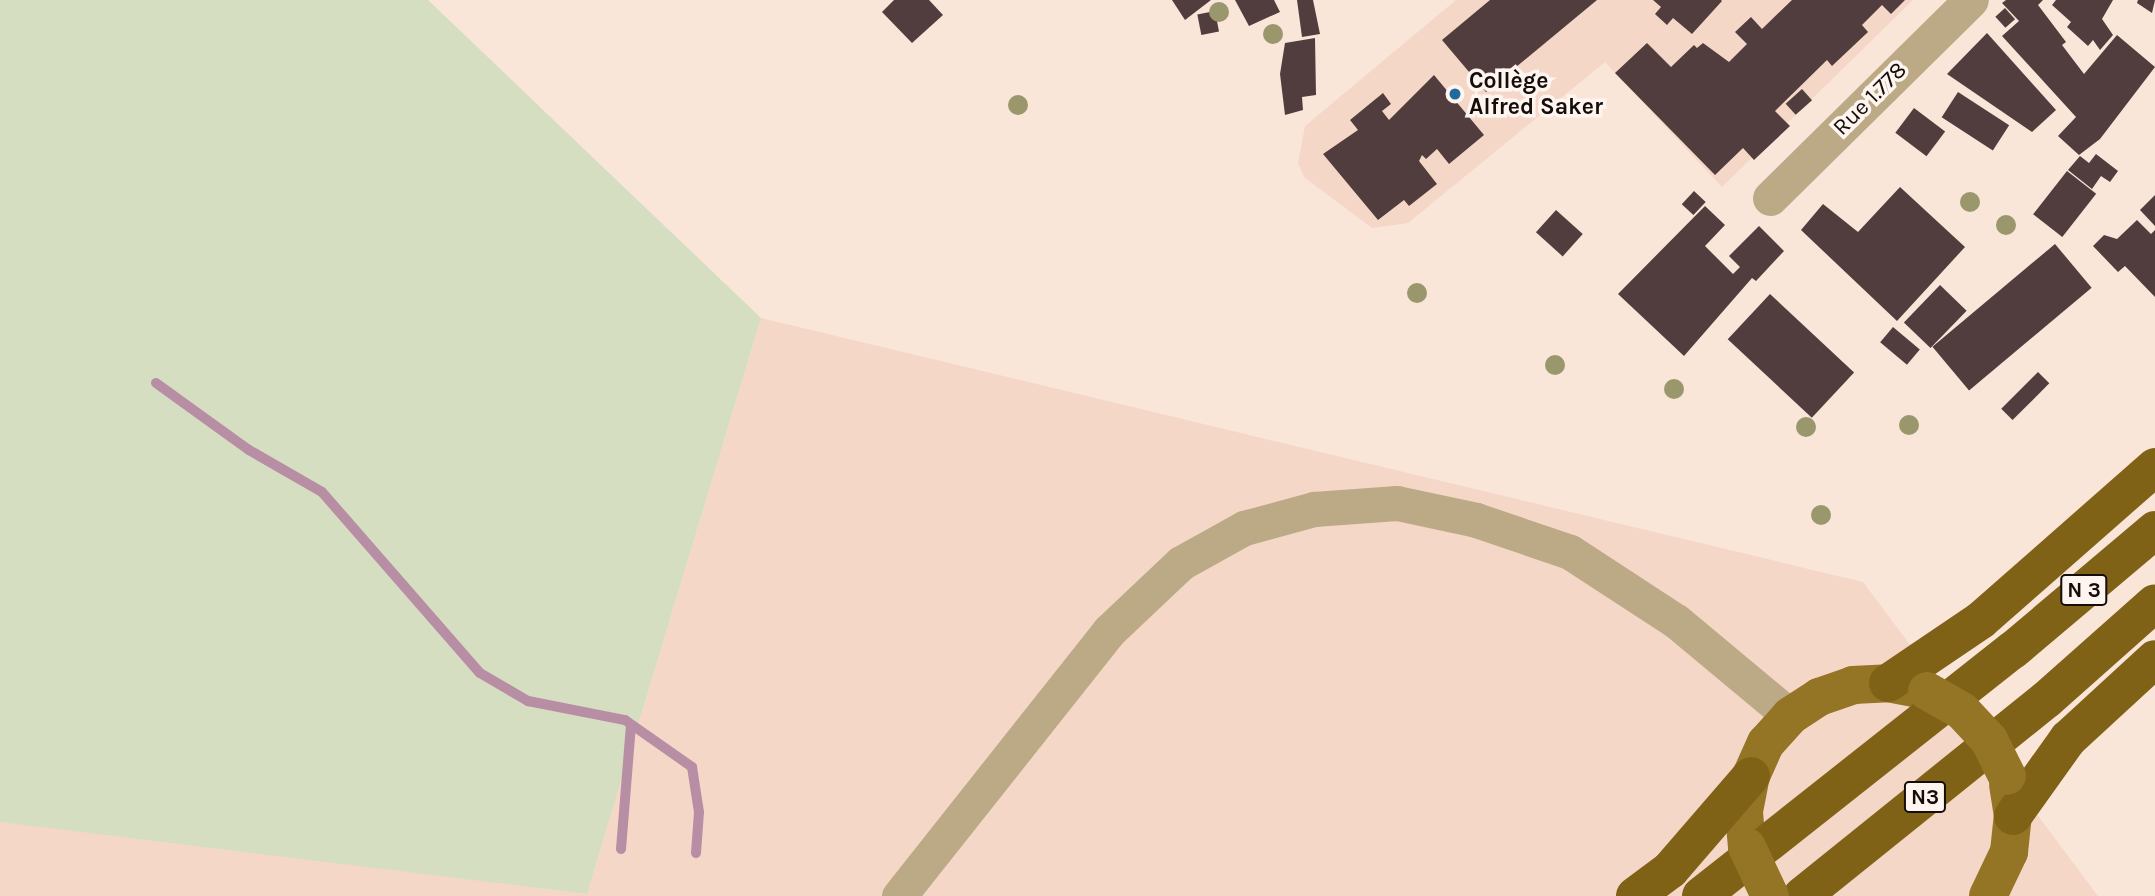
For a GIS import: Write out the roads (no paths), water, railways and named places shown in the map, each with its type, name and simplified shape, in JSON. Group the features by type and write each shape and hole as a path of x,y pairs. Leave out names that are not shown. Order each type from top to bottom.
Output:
{"highway":[{"path":"1888,682 1981,620 2155,467"},
{"name":"N 3","path":"1700,896 2013,650 2155,530"},
{"name":"N3","path":"1802,896 2047,699 2155,603"},
{"path":"2014,816 2068,739 2155,659"},
{"path":"1635,896 1670,870 1751,776"}],"main road":[{"path":"1770,896 1747,847 1744,811 1751,776 1766,743 1790,716 1819,697 1853,685 1888,682 1927,691 1962,711 1989,740 2007,776 2014,816 2009,852 1994,892"}],"street":[{"name":"Rue 1.778","path":"1769,198 1971,0"},
{"path":"900,896 1109,631 1181,563 1244,528 1314,509 1397,503 1476,520 1570,552 1676,621 1790,716"}],"waterway":[{"path":"156,383 249,450 322,492 480,673 528,701 625,720 692,767 699,812 696,853"},
{"path":"621,849 631,726"}],"place":[{"name":"Collège Alfred Saker","path":"1455,94"}]}
